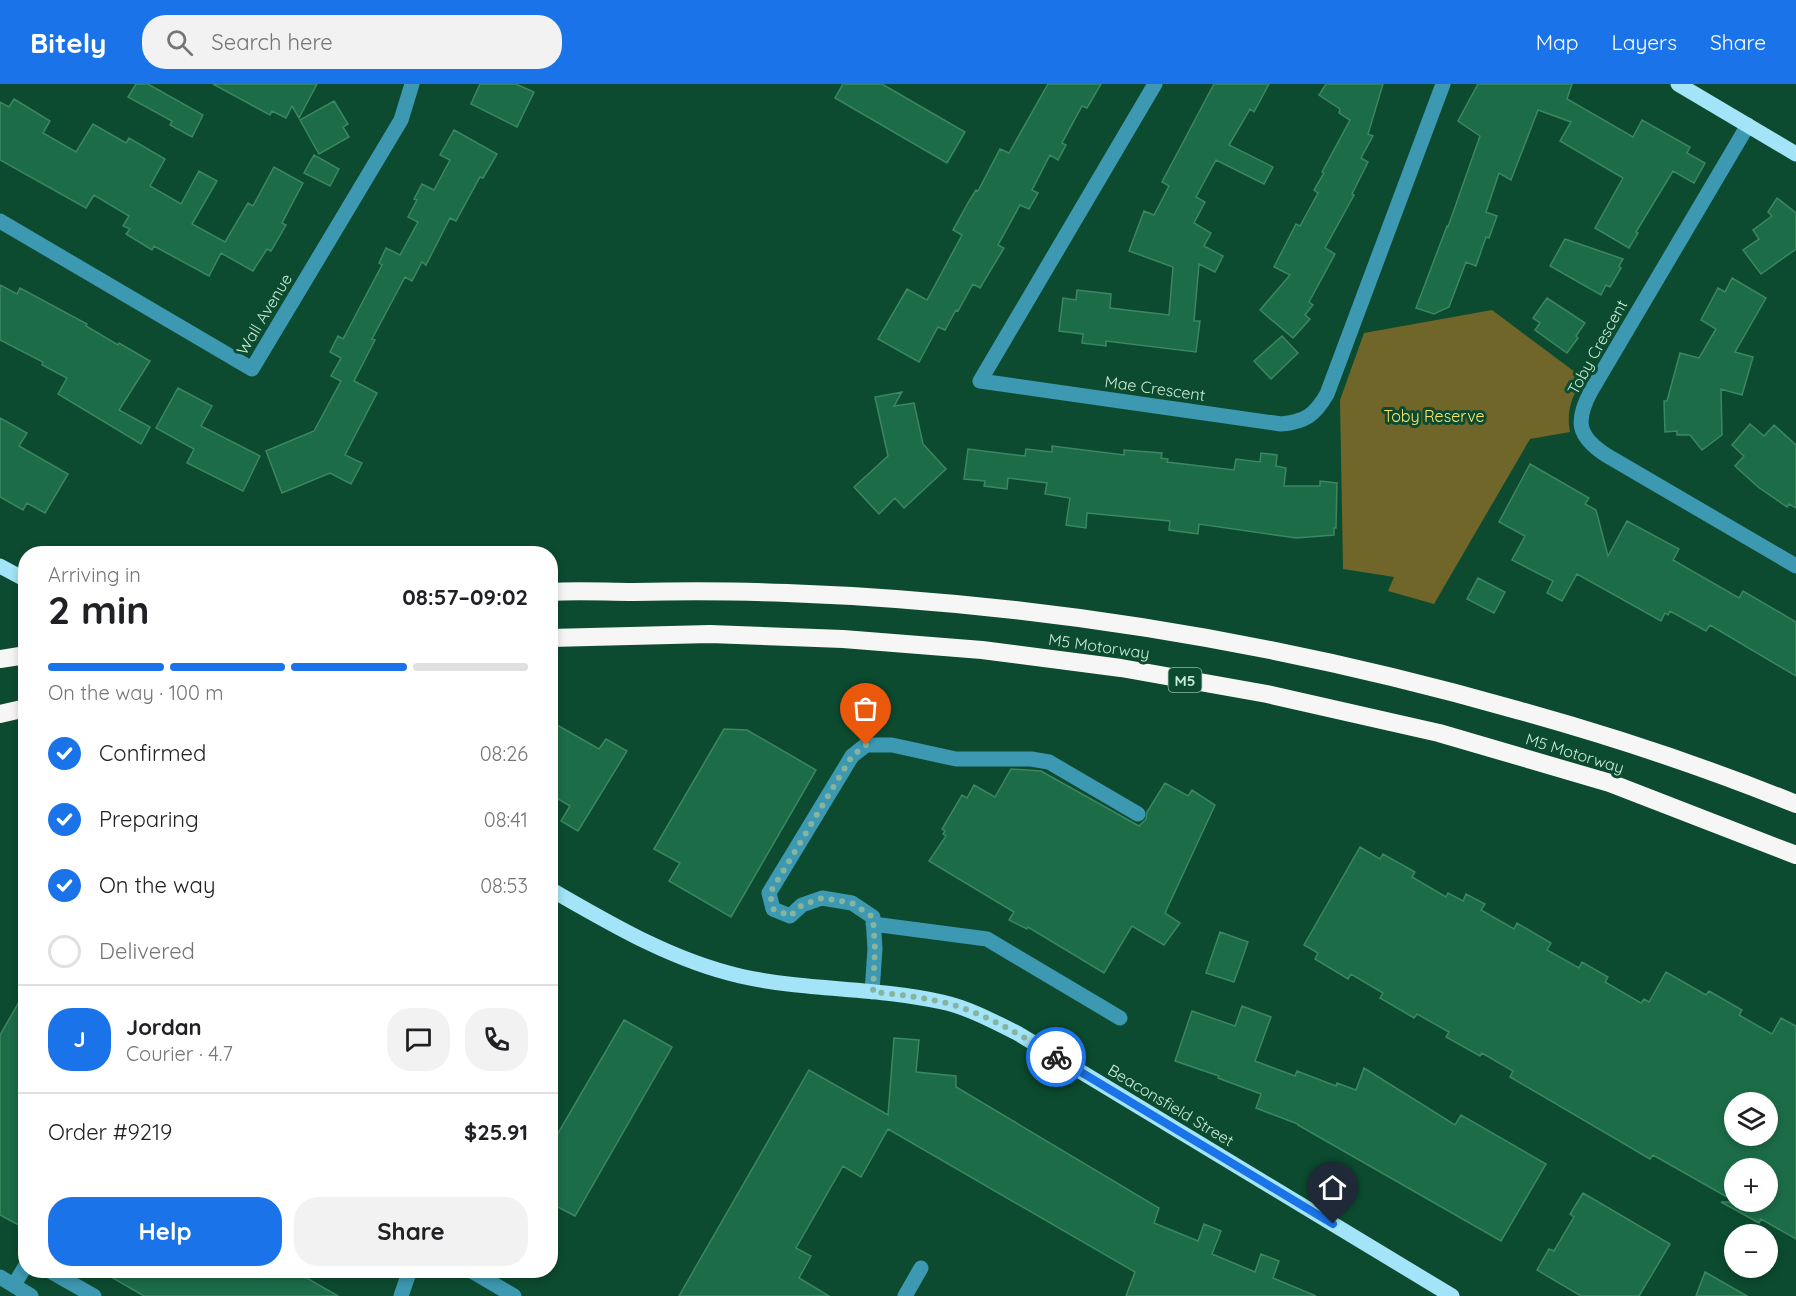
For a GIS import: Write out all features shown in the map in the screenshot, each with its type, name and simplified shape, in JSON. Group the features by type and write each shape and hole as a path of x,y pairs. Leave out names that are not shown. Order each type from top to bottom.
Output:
{"highway":[{"name":"M5 Motorway","path":"558,592 736,591 861,596 983,606 1093,619 1226,640 1344,664 1558,721 1657,753 1796,804"},
{"name":"M5 Motorway","path":"558,638 710,634 843,639 982,650 1132,670 1267,694 1439,733 1610,783 1796,855"},
{"path":"0,659 18,656"},
{"path":"0,714 18,710"}],"main road":[{"path":"1678,84 1796,154"},
{"path":"0,566 18,576"},
{"name":"Beaconsfield Street","path":"558,894 625,932 707,967 775,982 906,995 944,1002 982,1016 1017,1033 1452,1296"}],"street":[{"name":"Wall Avenue","path":"0,221 252,369 401,120 410,84"},
{"name":"Mae Crescent","path":"1155,84 980,381 1281,424 1294,423 1308,417 1320,407 1327,394 1443,84"},
{"name":"Toby Crescent","path":"1748,125 1591,391 1585,402 1581,425 1584,437 1592,446 1796,566"},
{"path":"873,992 875,949 873,917 852,903 822,898 802,905 790,916 773,909 770,893 852,756 866,745 892,745 956,759 1031,759 1049,762 1138,814"},
{"path":"873,924 987,939 1120,1018"},
{"path":"905,1296 921,1268"},
{"path":"0,1277 31,1296"},
{"path":"14,1285 18,1278"},
{"path":"62,1278 94,1296"},
{"path":"401,1296 407,1278"},
{"path":"484,1278 514,1296"}],"green space":[{"name":"Toby Reserve","path":"1492,310 1583,378 1571,404 1570,432 1530,439 1434,604 1388,591 1394,577 1343,569 1340,400 1364,333"}],"building":[{"path":"136,84 148,84 203,115 192,137 170,125 172,121 128,97"},
{"path":"213,84 317,84 299,118 292,106 286,118 272,111 270,115"},
{"path":"480,84 516,84 534,92 517,127 471,104"},
{"path":"843,84 882,84 965,132 947,163 835,98"},
{"path":"1048,84 1101,84 1087,108 1082,106 1062,143 1066,145 1058,160 1050,155 1032,190 1038,193 1029,209 1020,205 998,245 1004,248 980,288 973,284 945,330 938,327 919,362 878,339 907,289 927,300 962,235 953,230 968,203 976,190 978,191 1000,149 1009,153"},
{"path":"1214,84 1269,84 1254,112 1250,109 1229,145 1273,167 1264,184 1216,160 1196,197 1205,202 1194,223 1211,233 1204,246 1223,256 1215,272 1199,264 1194,321 1200,321 1196,352 1106,341 1106,346 1082,343 1083,334 1059,331 1063,298 1076,300 1077,290 1111,294 1110,308 1169,315 1173,267 1129,251 1144,211 1154,215 1169,186 1162,182"},
{"path":"1326,84 1383,84 1368,134 1373,136 1361,158 1368,162 1352,194 1354,195 1325,248 1335,254 1309,302 1313,305 1305,315 1310,319 1293,338 1260,310 1290,275 1274,267 1296,224 1300,226 1318,193 1314,190 1350,120 1339,113 1340,109 1319,95"},
{"path":"1478,84 1572,84 1567,99 1633,137 1642,120 1690,147 1687,153 1705,163 1694,183 1673,171 1636,232 1638,233 1629,248 1595,228 1623,178 1560,141 1571,122 1538,110 1511,180 1499,173 1486,212 1497,216 1489,238 1486,237 1476,266 1466,262 1449,307 1434,314 1416,308 1480,136 1458,121"},
{"path":"14,99 50,121 43,133 76,152 93,124 126,143 129,138 165,159 150,186 181,204 199,171 217,181 192,224 225,242 248,203 253,206 274,167 303,183 282,223 286,225 271,251 267,249 253,271 221,253 209,276 154,246 152,250 126,234 130,229 123,226 129,216 94,195 86,208 0,160 0,102 9,107"},
{"path":"334,101 348,124 343,127 349,137 319,154 300,120"},
{"path":"454,130 497,154 483,178 480,177 456,221 450,218 426,265 422,262 412,281 405,277 372,339 375,340 354,381 377,393 345,455 362,463 351,484 330,473 282,493 266,451 314,431 341,381 331,376 341,358 330,352 338,336 343,339 382,265 379,263 386,248 400,255 418,222 408,217 417,200 414,199 422,184 434,190 450,160 440,155"},
{"path":"314,155 339,169 330,186 304,173"},
{"path":"1777,198 1796,213 1796,249 1761,274 1743,250 1759,239 1753,230 1772,216 1768,212"},
{"path":"1565,239 1623,259 1619,266 1621,268 1610,287 1606,285 1601,295 1550,266"},
{"path":"1732,278 1766,298 1735,352 1753,357 1742,395 1721,389 1722,435 1702,450 1690,435 1677,435 1677,431 1665,432 1664,401 1667,401 1680,353 1699,358 1716,329 1701,320 1718,288 1725,292"},
{"path":"0,285 17,294 20,288 150,361 119,410 150,427 141,444 58,394 67,378 42,365 43,362 0,340"},
{"path":"1547,298 1585,323 1567,353 1535,330 1540,323 1533,318"},
{"path":"1282,336 1298,353 1271,379 1254,361"},
{"path":"178,388 212,406 201,426 260,456 243,491 187,463 194,449 156,428"},
{"path":"902,392 894,406 914,403 923,444 946,469 904,508 895,498 879,514 854,487 888,456 875,397"},
{"path":"0,418 27,433 19,446 68,474 45,513 27,503 23,510 0,497"},
{"path":"1750,424 1764,436 1774,425 1796,445 1796,508 1789,504 1787,507 1758,487 1735,466 1744,456 1732,445"},
{"path":"1052,446 1124,455 1124,450 1162,453 1161,458 1168,459 1167,462 1234,470 1236,459 1260,462 1261,453 1277,455 1276,466 1286,468 1284,486 1320,486 1320,481 1337,483 1334,535 1296,538 1199,524 1198,534 1169,530 1170,521 1087,513 1086,528 1066,525 1070,498 1045,494 1047,483 1008,478 1007,489 984,486 985,481 964,479 968,449 1025,456 1026,449 1052,452"},
{"path":"1530,464 1589,498 1585,504 1596,510 1608,556 1627,521 1679,549 1673,560 1739,598 1743,591 1796,622 1796,676 1710,625 1706,631 1670,611 1668,615 1665,613 1661,621 1577,574 1562,601 1547,593 1553,581 1512,560 1525,536 1499,522"},
{"path":"1478,578 1505,592 1494,613 1467,599"},
{"path":"558,726 599,749 606,739 627,751 578,831 561,821 570,806 558,799"},
{"path":"724,729 747,730 816,770 731,917 669,881 680,863 654,849"},
{"path":"1011,769 1041,771 1139,826 1146,819 1147,812 1165,783 1188,796 1192,790 1215,805 1165,913 1180,923 1164,945 1132,926 1104,973 1028,927 1027,929 1009,920 1014,912 929,861 946,836 942,829 962,795 967,798 974,785 995,797"},
{"path":"1360,847 1380,859 1383,854 1415,872 1412,877 1446,897 1448,893 1463,901 1466,894 1485,904 1481,910 1514,929 1517,923 1551,943 1547,950 1579,968 1582,962 1608,977 1605,982 1641,1003 1644,999 1649,1002 1666,972 1706,995 1709,991 1742,1010 1739,1015 1772,1034 1781,1018 1796,1026 1796,1239 1778,1229 1778,1224 1770,1224 1761,1219 1759,1223 1739,1212 1778,1212 1778,1158 1724,1158 1724,1195 1653,1155 1650,1159 1510,1077 1513,1071 1482,1053 1480,1056 1446,1037 1449,1032 1417,1014 1414,1018 1380,998 1383,993 1351,974 1348,979 1315,959 1318,953 1304,945"},
{"path":"1220,932 1248,942 1234,982 1206,973"},
{"path":"18,1004 18,1225 0,1215 0,1035"},
{"path":"1242,1006 1271,1017 1255,1061 1295,1076 1297,1071 1336,1086 1337,1083 1356,1090 1364,1068 1455,1125 1461,1115 1546,1164 1501,1241 1298,1124 1256,1108 1261,1094 1175,1061 1192,1011 1235,1026"},
{"path":"624,1020 672,1047 575,1216 558,1207 558,1133"},
{"path":"894,1038 919,1040 916,1072 956,1076 956,1087 1159,1208 1154,1223 1198,1241 1204,1224 1221,1231 1212,1254 1255,1272 1261,1254 1279,1261 1273,1278 1316,1296 1126,1296 1135,1272 888,1129 861,1177 843,1166 796,1248 811,1256 799,1278 829,1296 679,1296 809,1070 888,1115"},
{"path":"1583,1193 1670,1244 1639,1296 1581,1296 1537,1270 1549,1249 1554,1251 1574,1217 1570,1214"},
{"path":"1705,1272 1747,1296 1696,1296"},
{"path":"113,1278 307,1278 338,1296 144,1296"}],"way so far":[{"path":"866,745 852,756 770,893 773,909 790,916 802,905 822,898 852,903 873,917 875,949 873,992 944,1002 982,1016 1017,1033 1056,1057"}],"route":[{"path":"1056,1057 1333,1224"}]}
